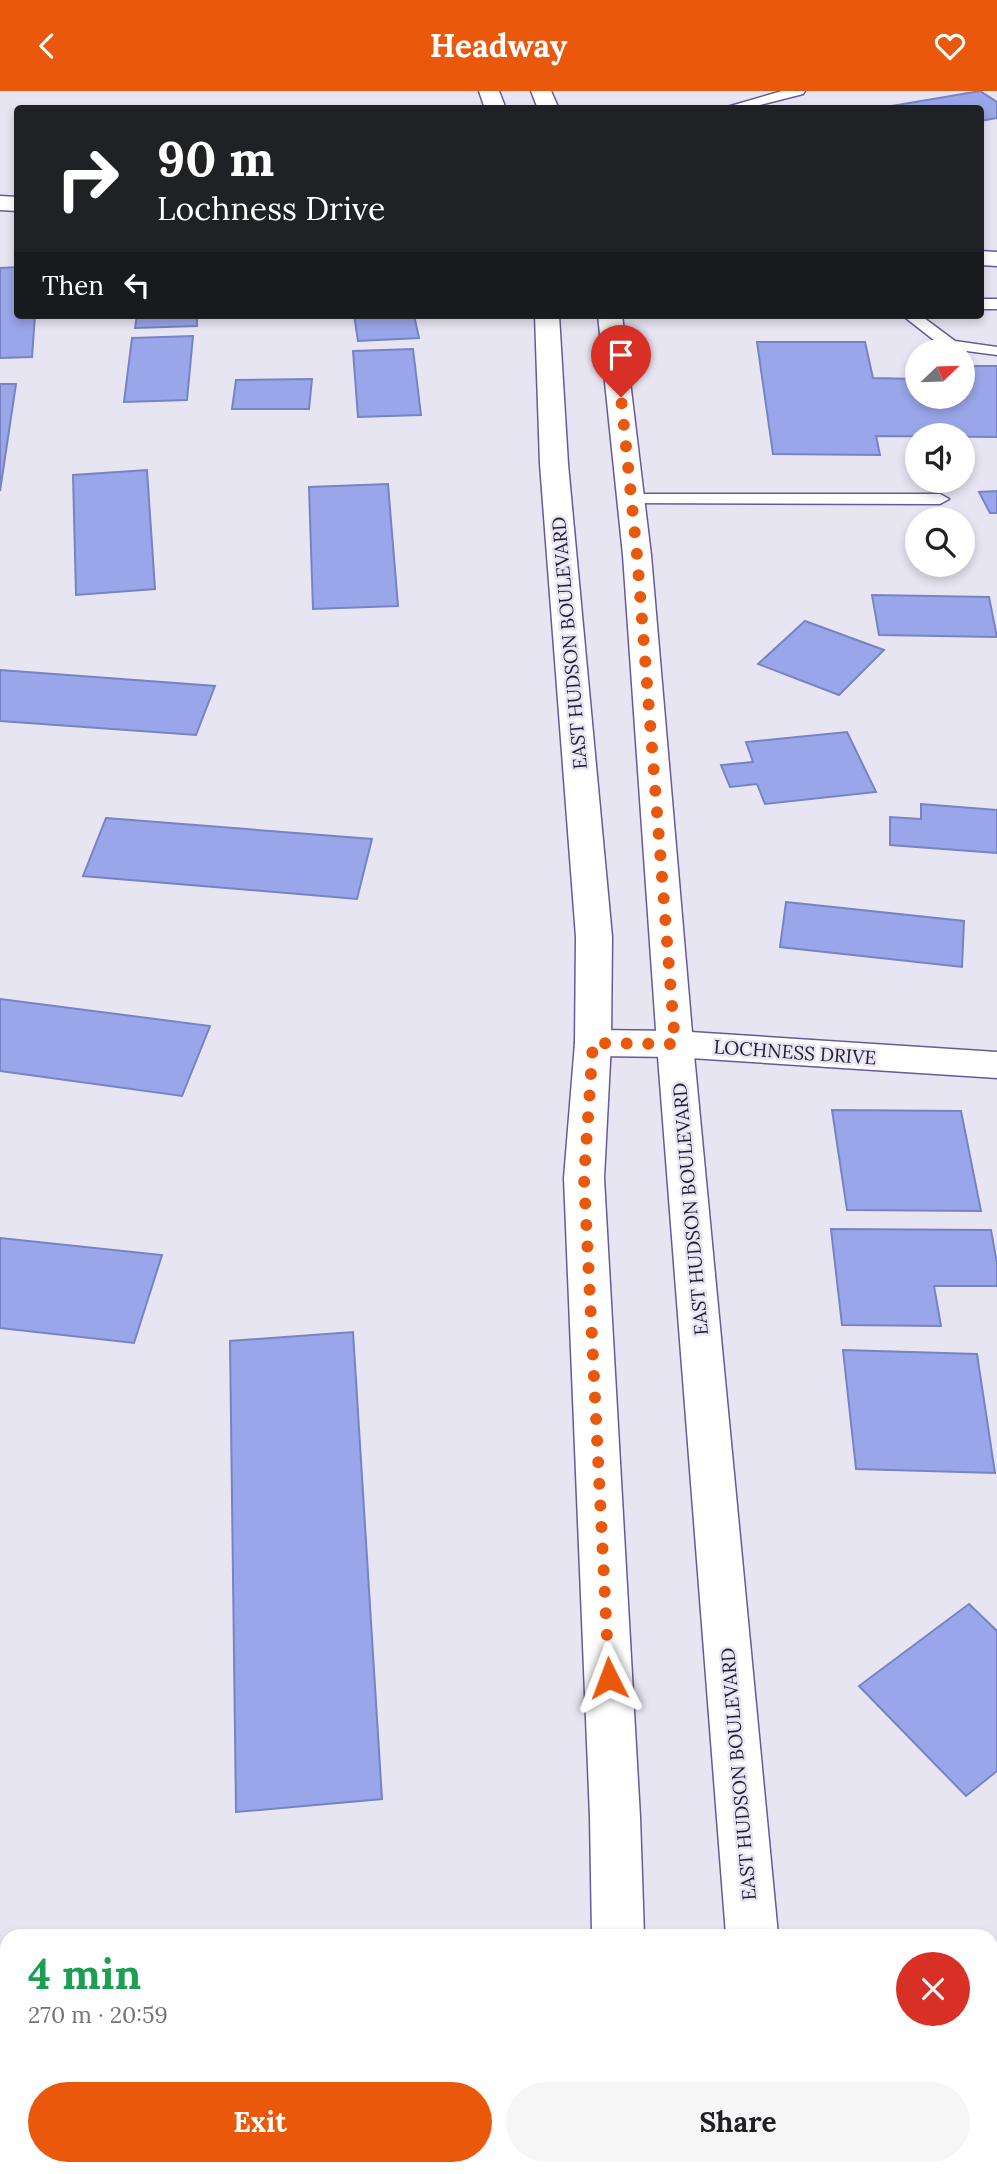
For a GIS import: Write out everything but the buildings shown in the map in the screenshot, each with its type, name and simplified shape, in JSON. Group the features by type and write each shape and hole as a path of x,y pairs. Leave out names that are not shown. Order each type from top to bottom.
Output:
{"main road":[{"name":"EAST HUDSON BOULEVARD","path":"547,319 554,464 594,937 593,1043 584,1178 615,1803 618,1929"},
{"name":"EAST HUDSON BOULEVARD","path":"610,319 637,555 675,1044 751,1929"},
{"name":"LOCHNESS DRIVE","path":"593,1043 675,1044 997,1065"}],"lane":[{"path":"742,105 798,91"},
{"path":"915,319 950,345 995,351"},
{"path":"630,499 940,499"}],"route":[{"path":"609,1678 584,1178 593,1043 675,1044 637,555 621,397"}]}
